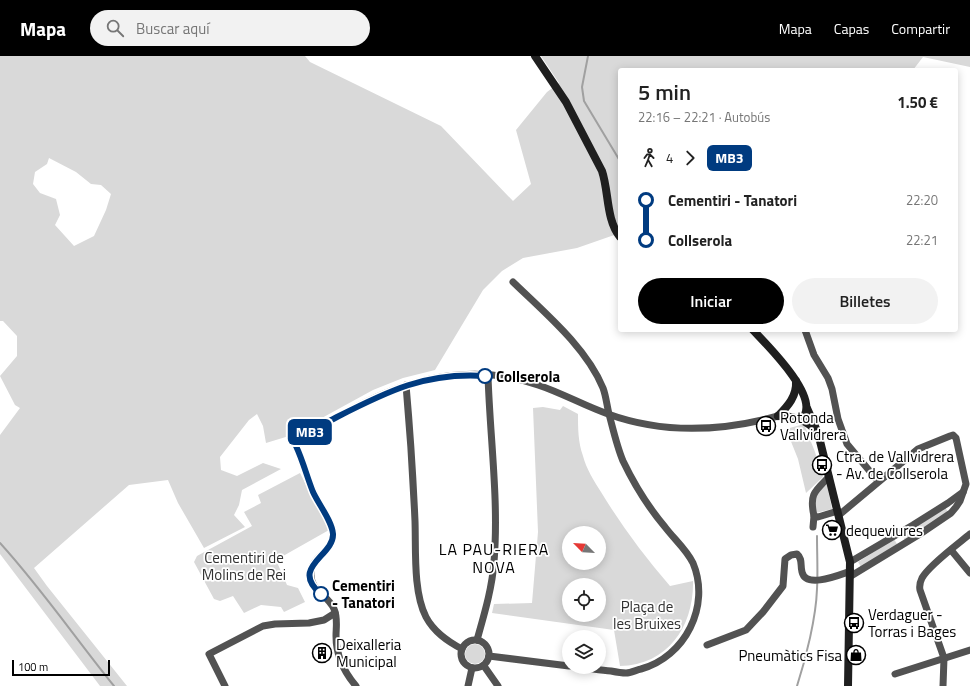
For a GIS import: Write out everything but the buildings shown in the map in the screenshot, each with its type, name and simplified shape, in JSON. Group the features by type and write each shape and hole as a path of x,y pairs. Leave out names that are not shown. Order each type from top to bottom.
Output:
{"main road":[{"path":"536,56 566,102 602,171 612,224 618,234"},
{"path":"756,332 796,379 818,433 850,562 848,686"},
{"path":"796,379 796,390 789,404 789,414 810,425 818,433"},
{"path":"778,416 789,404 797,399 803,401 807,407"},
{"path":"778,416 795,418 804,416 807,407"}],"street":[{"path":"513,282 579,348 592,368 603,388 609,414 626,466 649,506 682,547 692,563 698,580 699,598 696,616 688,634 672,653 652,666 627,673 606,671"},
{"path":"806,332 814,355 828,378 832,389 838,419 847,444 878,481"},
{"path":"356,686 345,671 338,651 336,613 332,604 316,590 311,580 310,574 312,566 328,547 333,538 333,534 314,494 296,443 301,437 378,396 406,385 452,376 488,376 537,384 609,414 646,423 694,428 728,427 761,421 778,416"},
{"path":"477,640 488,597 494,563 495,515 488,376"},
{"path":"406,385 412,461 415,549 420,596 426,617 436,631 445,639 462,649"},
{"path":"707,644 746,630 763,612 783,586 785,559 791,555 797,554 801,557 802,573 806,579 813,581 851,573 902,545 951,513 958,504 964,491 966,479 956,438 954,435 918,449 838,513 818,517 814,516"},
{"path":"813,527 813,494 829,477"},
{"path":"850,562 948,503 964,491"},
{"path":"948,503 951,513"},
{"path":"943,686 944,658 920,590 920,583 922,576 929,568 970,534"},
{"path":"896,535 902,545"},
{"path":"951,550 970,573"},
{"path":"225,686 209,654 263,626 275,624 309,624 324,620 336,613"},
{"path":"477,640 481,641 488,647 489,656 484,666 472,668 462,660 462,649 468,642 477,640"},
{"path":"895,674 970,650"},
{"path":"489,656 562,665"},
{"path":"484,666 498,686"},
{"path":"468,686 472,668"}],"green space":[{"path":"0,56 305,56 310,62 441,126 513,201 531,184 516,130 547,92 559,83 541,56 970,56 970,67 923,57 915,68 618,68 618,234 577,248 523,258 502,271 483,290 435,370 403,378 373,390 289,436 266,443 263,426 257,414 249,420 220,457 221,470 237,476 263,463 281,469 242,490 239,505 234,515 245,527 204,548 178,503 168,480 129,485 34,568 127,686 100,686 0,554 0,435 20,408 15,405 0,376 17,356 17,336 3,321 0,321","holes":["49,158 76,172 91,184 101,185 111,194 106,210 94,236 74,246 55,225 60,215 56,199 40,193 33,184 35,172 47,164"]},
{"name":"Plaça de les Bruixes","path":"563,406 578,414 580,446 584,461 588,470 625,528 642,552 670,586 693,581 689,613 683,627 675,640 664,651 652,659 637,664 620,666 614,630 492,613 494,604 532,603 538,532 533,408 543,407 560,410"},
{"path":"804,424 823,477 806,493 798,459 786,429"},
{"name":"Cementiri de Molins de Rei","path":"300,473 329,530 276,560 287,585 298,588 305,602 284,612 281,607 261,605 244,613 233,596 220,601 214,599 194,562 197,556 252,526 244,512 261,503 258,495"},
{"path":"827,485 832,509 816,513 814,494 819,488"},
{"path":"945,507 948,512 905,540 902,534"},
{"path":"894,539 897,544 861,567 858,562"},
{"path":"475,644 482,647 485,654 482,661 475,664 468,661 465,654 468,647"}],"waterway":[{"path":"588,56 582,87 584,101 618,158"},
{"path":"797,686 807,651 815,612 817,583 817,536"},
{"path":"0,543 44,596 114,686"}],"bus line":[{"name":"MB3","path":"321,594 313,585 310,574 312,566 328,547 333,538 333,534 307,476 296,446 298,440 311,431 378,396 406,385 446,376 485,376"}],"place":[{"name":"Collserola","path":"485,376"},
{"name":"Rotonda Vallvidrera","path":"766,426"},
{"name":"Ctra. de Vallvidrera - Av. de Collserola","path":"822,465"},
{"name":"dequeviures","path":"832,530"},
{"name":"Cementiri - Tanatori","path":"321,594"},
{"name":"Verdaguer - Torras i Bages","path":"854,623"},
{"name":"Deixalleria Municipal","path":"322,653"},
{"name":"Pneumàtics Fisa","path":"856,655"}],"district":[{"name":"LA PAU-RIERA NOVA","path":"494,558"}]}
